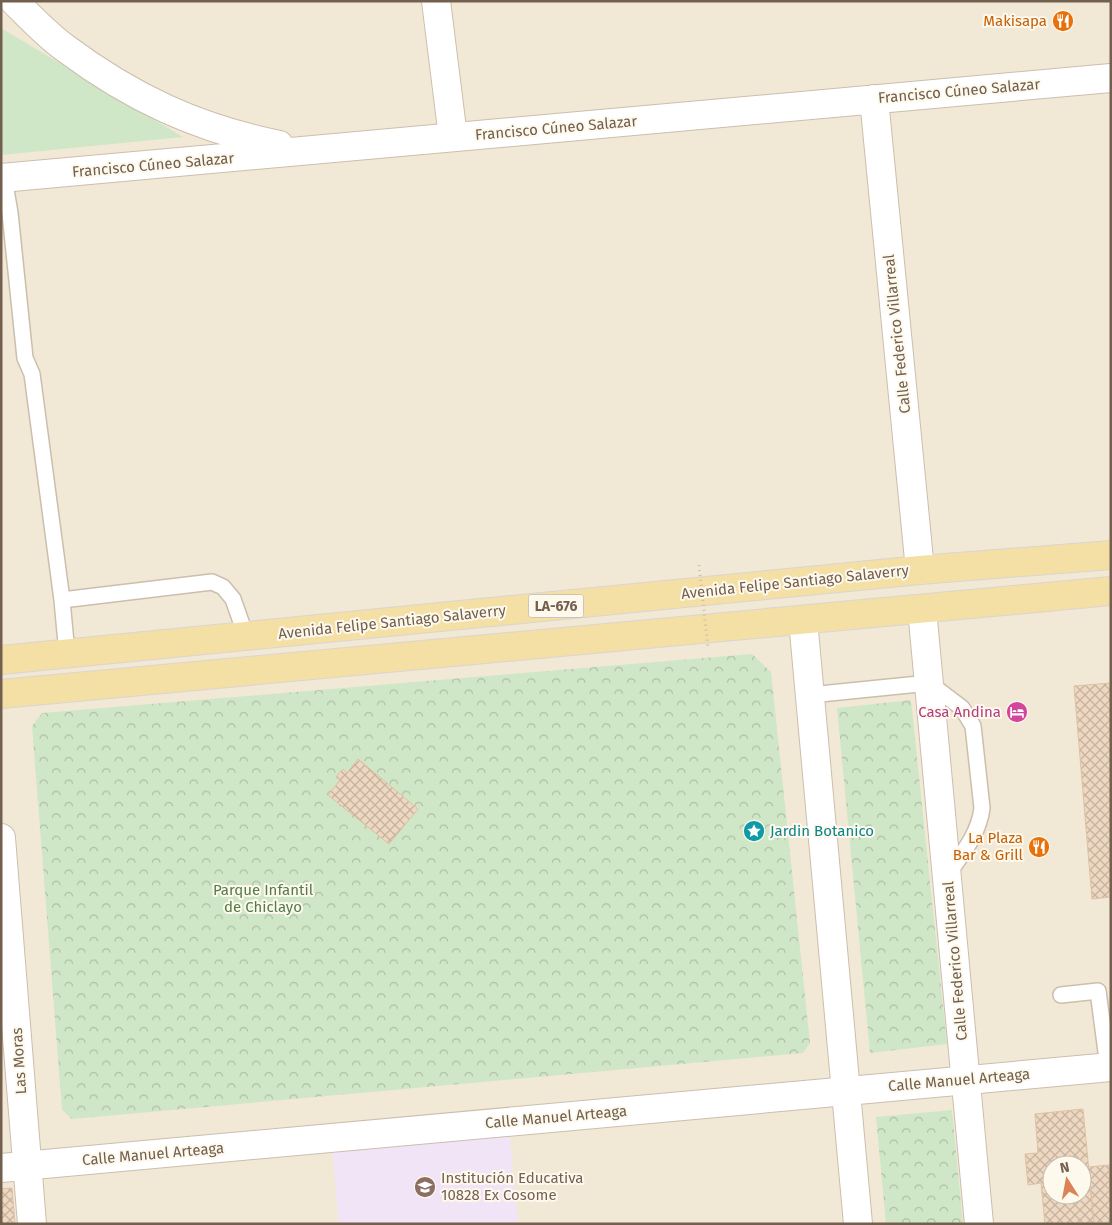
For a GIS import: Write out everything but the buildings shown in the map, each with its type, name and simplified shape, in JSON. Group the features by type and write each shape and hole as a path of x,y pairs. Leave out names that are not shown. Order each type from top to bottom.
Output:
{"main road":[{"name":"Avenida Felipe Santiago Salaverry","path":"1,660 920,570 1111,555"},
{"name":"LA-676","path":"1,694 1111,591"}],"street":[{"path":"14,1 63,47 117,85 176,115 239,137 305,151"},
{"path":"436,1 453,137"},
{"name":"Francisco Cúneo Salazar","path":"3,178 1111,78"},
{"name":"Calle Federico Villarreal","path":"874,99 920,570"},
{"name":"Calle Federico Villarreal","path":"922,609 979,1224"},
{"path":"803,620 858,1224"},
{"name":"Las Moras","path":"1,838 14,1167 32,1224"},
{"name":"Calle Manuel Arteaga","path":"14,1167 1109,1067"}],"lane":[{"path":"3,178 10,213 25,358 32,374 62,600 67,654"},
{"path":"62,600 212,582 223,587 233,599 246,636"},
{"path":"810,695 929,683 962,708 973,726 982,808 981,822 969,845 947,875"},
{"path":"1061,995 1098,991 1109,1067"}],"path":[{"path":"700,565 708,648"}],"shaded area":[{"path":"1,1 1111,1 1111,1224 1,1224"},
{"name":"Institución Educativa 10828 Ex Cosome","path":"509,1131 518,1224 339,1224 332,1150"}],"green space":[{"path":"1,28 183,137 1,155"},
{"name":"Parque Infantil de Chiclayo","path":"752,654 771,672 810,1043 803,1053 72,1119 62,1110 32,726 42,713"},
{"path":"911,700 947,1044 870,1053 837,708"},
{"path":"952,1110 963,1224 886,1224 876,1117"}],"place":[{"name":"Makisapa","path":"1063,21"},
{"name":"Casa Andina","path":"1017,712"},
{"name":"Jardin Botanico","path":"754,831"},
{"name":"La Plaza Bar & Grill","path":"1039,847"},
{"name":"Institución Educativa 10828 Ex Cosome","path":"425,1187"}]}
